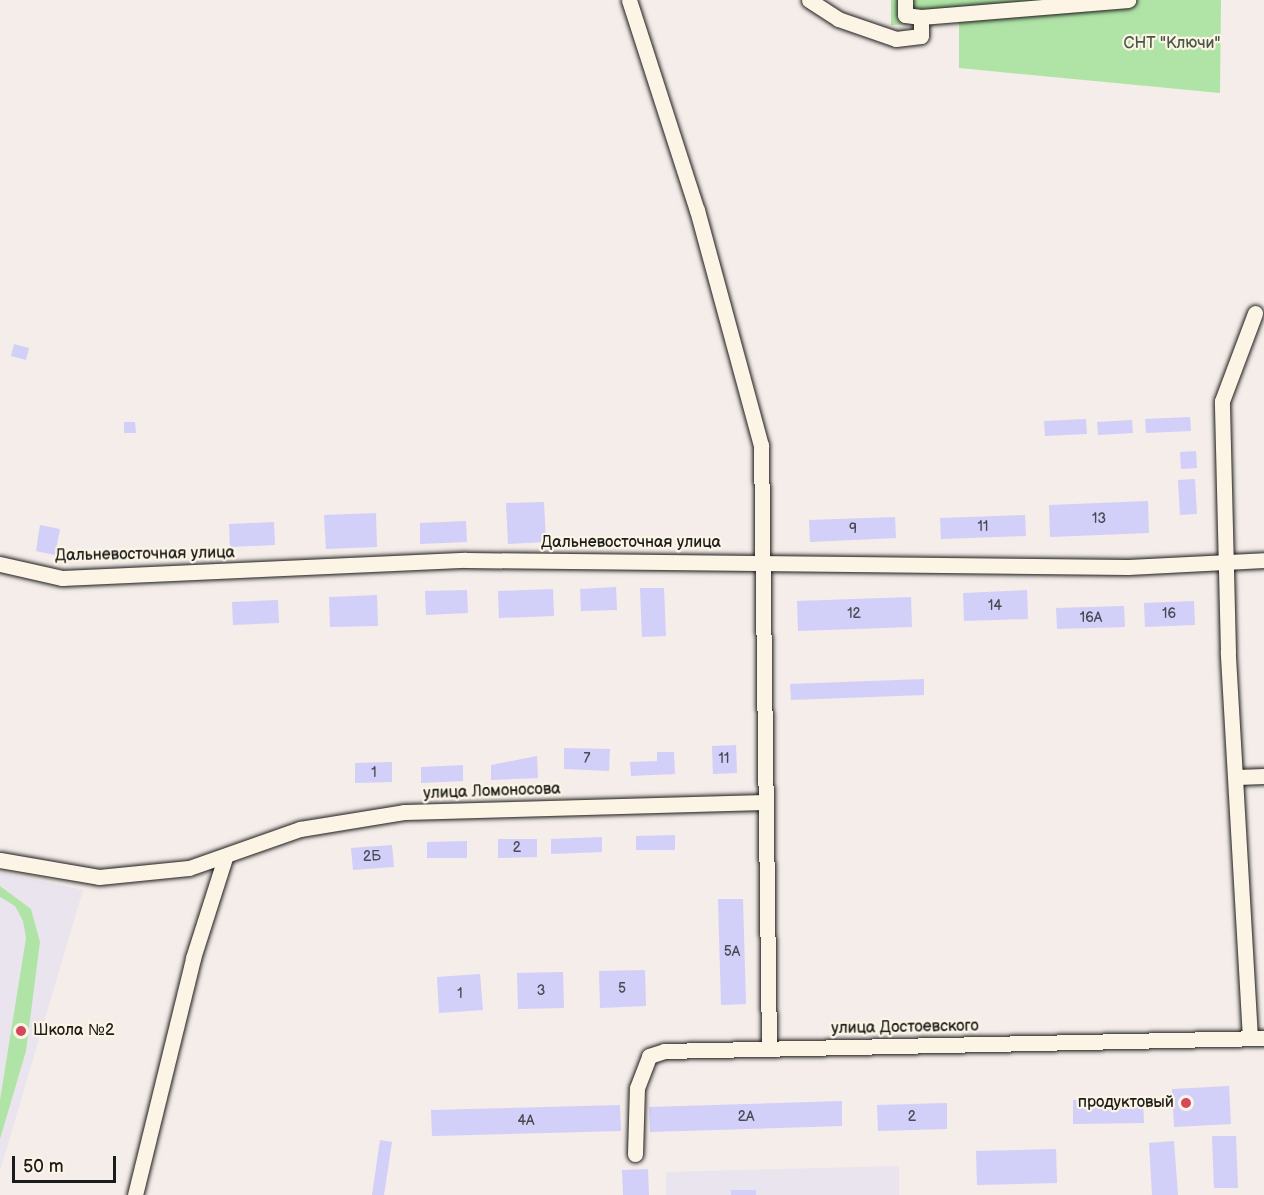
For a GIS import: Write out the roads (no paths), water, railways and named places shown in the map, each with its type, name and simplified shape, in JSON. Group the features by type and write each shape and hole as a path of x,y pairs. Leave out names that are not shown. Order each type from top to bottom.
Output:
{"street":[{"path":"629,0 697,210 759,434 764,562 769,1049"},
{"path":"809,0 838,19 896,39 921,36 921,17"},
{"path":"905,0 905,15 921,17 1006,5 1128,0"},
{"path":"1255,313 1222,401 1225,560 1237,777 1257,1038"},
{"name":"Дальневосточная улица","path":"0,564 62,578 466,560 1128,567 1225,560 1264,560"},
{"path":"1237,777 1264,776"},
{"name":"улица Ломоносова","path":"0,860 99,878 189,868 225,858 300,829 404,812 766,802"},
{"path":"135,1195 193,958 225,858"},
{"name":"улица Достоевского","path":"635,1154 638,1088 650,1056 769,1049 1257,1038"}],"place":[{"name":"Школа №2","path":"21,1031"},
{"name":"продуктовый","path":"1186,1103"}],"park label":[{"name":"СНТ \"Ключи\"","path":"1172,44"}]}
